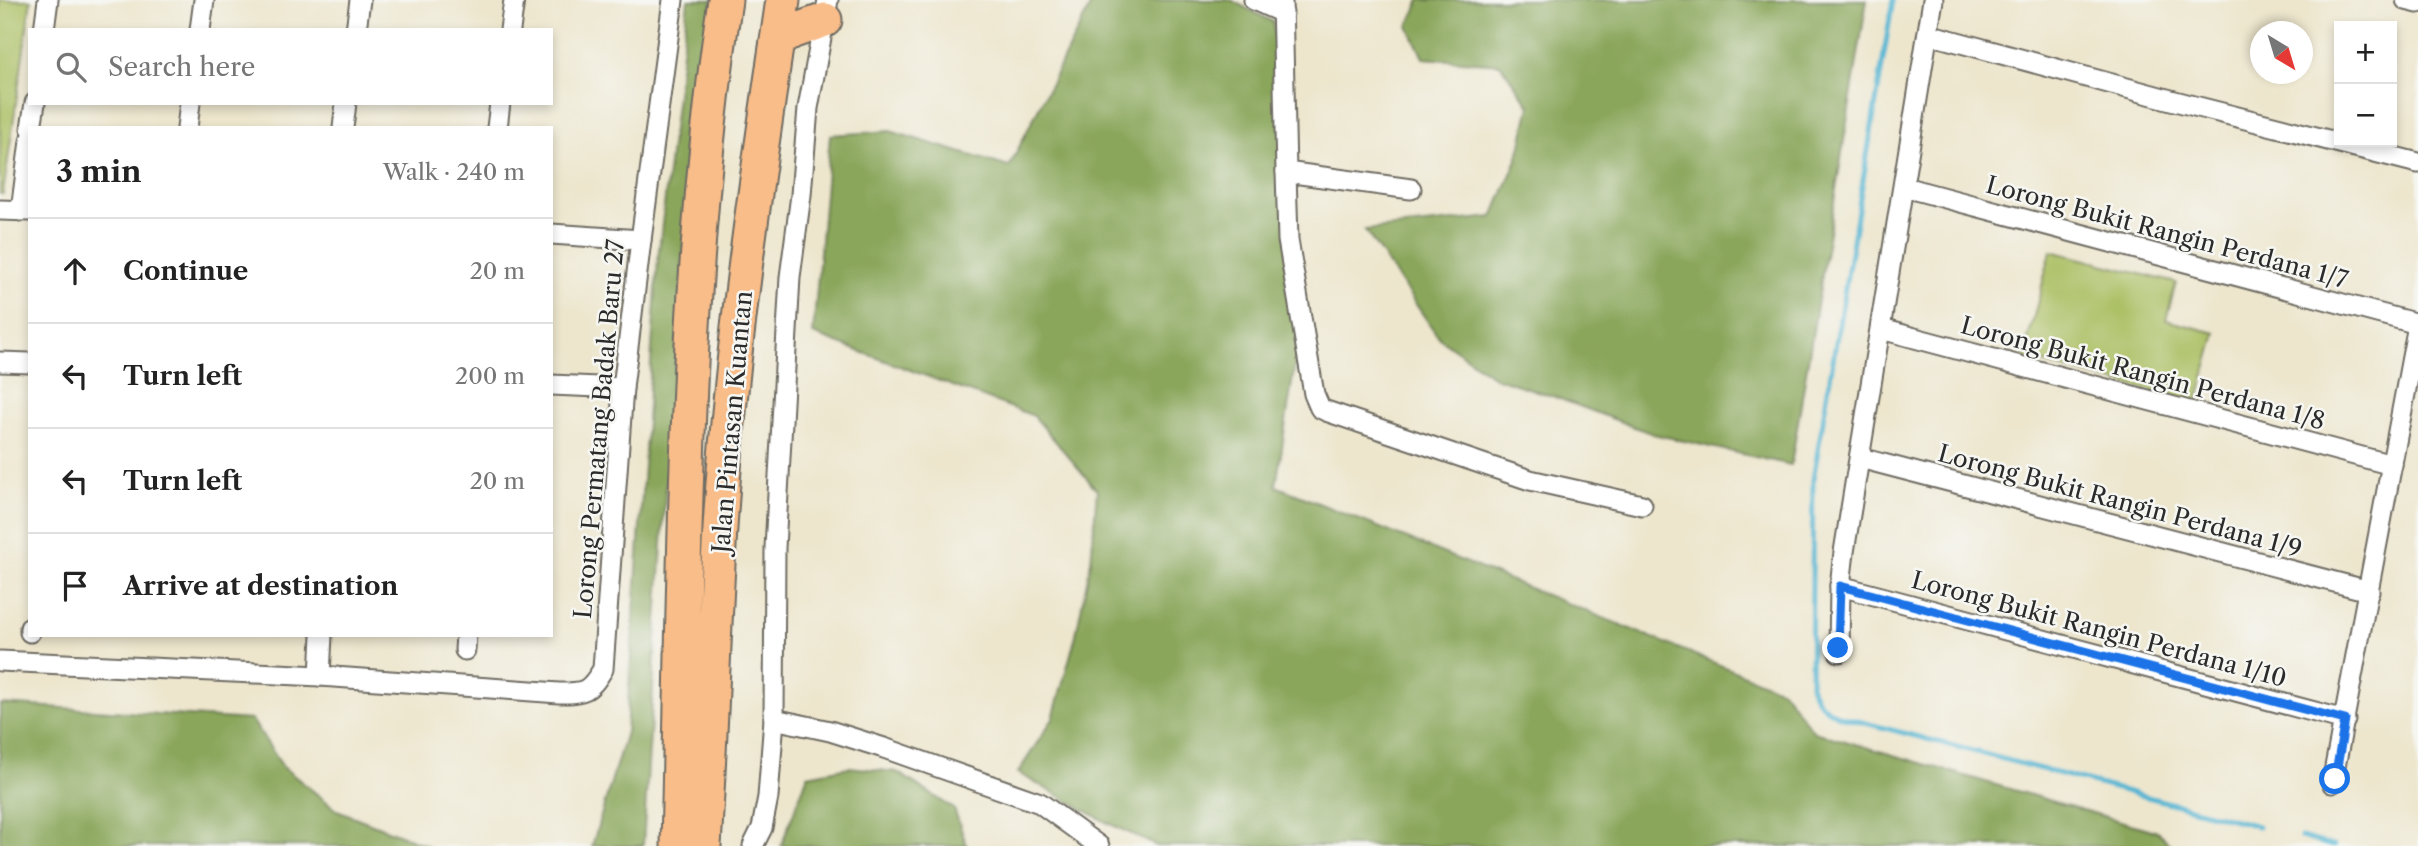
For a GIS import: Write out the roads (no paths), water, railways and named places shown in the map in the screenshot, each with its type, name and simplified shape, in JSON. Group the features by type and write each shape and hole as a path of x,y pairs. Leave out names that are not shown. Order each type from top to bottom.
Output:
{"highway":[{"name":"Jalan Pintasan Kuantan","path":"678,846 691,336 704,178 725,0"},
{"path":"757,181 749,138 748,107 762,0"},
{"name":"Jalan Pintasan Kuantan","path":"704,846 721,512 737,345 783,0"},
{"path":"776,42 826,10"}],"street":[{"path":"44,28 48,0"},
{"path":"200,28 204,0"},
{"path":"356,28 360,0"},
{"path":"510,28 514,0"},
{"name":"Lorong Permatang Badak Baru 27","path":"0,661 320,676 582,693 594,684 603,669 623,388 673,0"},
{"path":"1255,0 1282,6 1288,240 1314,394 1320,408 1531,480 1642,505"},
{"path":"1839,652 1840,586 1933,0"},
{"path":"2406,0 2418,3"},
{"path":"753,846 762,828 768,797 774,719 775,548 790,277 802,195 808,108 826,10"},
{"path":"1928,34 2418,163"},
{"path":"32,126 35,105"},
{"path":"187,126 190,105"},
{"path":"343,126 346,105"},
{"path":"497,126 500,105"},
{"path":"0,210 25,211 28,169"},
{"path":"1286,172 1411,189"},
{"name":"Lorong Bukit Rangin Perdana 1/7","path":"1904,187 2418,324"},
{"path":"553,234 640,240"},
{"path":"2332,783 2418,324"},
{"name":"Lorong Bukit Rangin Perdana 1/8","path":"1881,329 2392,465"},
{"path":"0,362 28,363"},
{"path":"553,385 623,388"},
{"name":"Lorong Bukit Rangin Perdana 1/9","path":"1860,458 2369,592"},
{"name":"Lorong Bukit Rangin Perdana 1/10","path":"1840,586 2345,720"},
{"path":"320,676 322,637"},
{"path":"774,719 830,731 1041,803 1099,846"}],"waterway":[{"path":"1893,0 1813,480 1813,693 1822,705 1839,716 2258,826"},
{"path":"2301,837 2334,846"}]}
